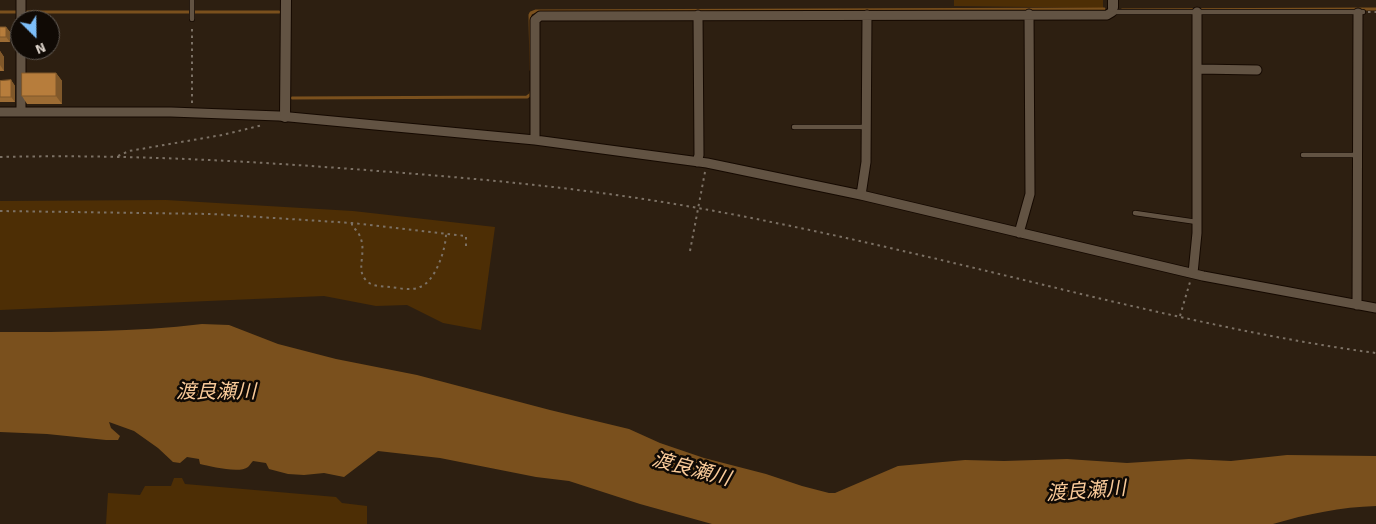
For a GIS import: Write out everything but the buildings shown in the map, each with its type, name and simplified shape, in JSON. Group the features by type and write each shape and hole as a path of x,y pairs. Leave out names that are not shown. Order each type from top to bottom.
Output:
{"street":[{"path":"285,117 286,0"},
{"path":"535,140 535,20 540,16 1107,14 1112,6"},
{"path":"1193,273 1197,222 1197,12"},
{"path":"1356,305 1360,12"},
{"path":"1019,233 1030,194 1029,14"},
{"path":"697,162 698,15"},
{"path":"862,195 866,162 867,127 867,15"},
{"path":"21,60 21,112"},
{"path":"1198,69 1257,70"},
{"path":"0,112 192,113 285,117 535,140 697,162 862,195 1193,273 1376,308"}],"lane":[{"path":"192,0 192,18"},
{"path":"1112,6 1197,12 1360,12"},
{"path":"794,127 867,127"},
{"path":"1303,155 1358,155"},
{"path":"1135,214 1197,222"}],"path":[{"path":"192,18 192,113"},
{"path":"116,157 129,151 222,135 265,125"},
{"path":"0,157 234,160 436,175 563,188 698,208 867,243 1180,317 1338,348 1376,353"},
{"path":"690,251 705,173"},
{"path":"0,211 212,214 352,223 466,236 466,249"},
{"path":"352,223 352,226 361,237 363,246 363,276 366,281 374,285 414,289 425,285 437,268 446,242 446,234"},
{"path":"1180,317 1193,273"}],"shaded area":[{"path":"954,0 1103,0 1103,8 954,6"},
{"path":"166,200 353,211 495,227 481,330 443,323 407,305 376,306 324,296 0,310 0,201"},
{"path":"174,478 182,478 185,484 336,497 342,503 367,506 367,524 106,524 108,493 140,495 145,486 171,486"}],"water":[{"name":"渡良瀬川","path":"202,324 229,325 278,344 336,359 417,375 629,429 660,443 704,458 829,493 835,493 898,466 965,460 1067,459 1127,463 1189,459 1231,461 1287,455 1376,456 1376,506 1324,512 1273,524 712,524 640,504 569,481 536,477 440,458 378,451 344,477 324,473 304,475 288,474 269,469 266,463 253,461 248,467 238,470 200,464 199,459 187,457 180,463 173,462 158,448 134,431 109,422 111,428 120,436 118,440 0,432 0,332 76,332"}],"waterway":[{"path":"531,70 530,15 536,11 1104,9"},
{"path":"1122,10 1376,9"},
{"path":"0,12 279,12"},
{"path":"292,98 527,97 531,92"}]}
